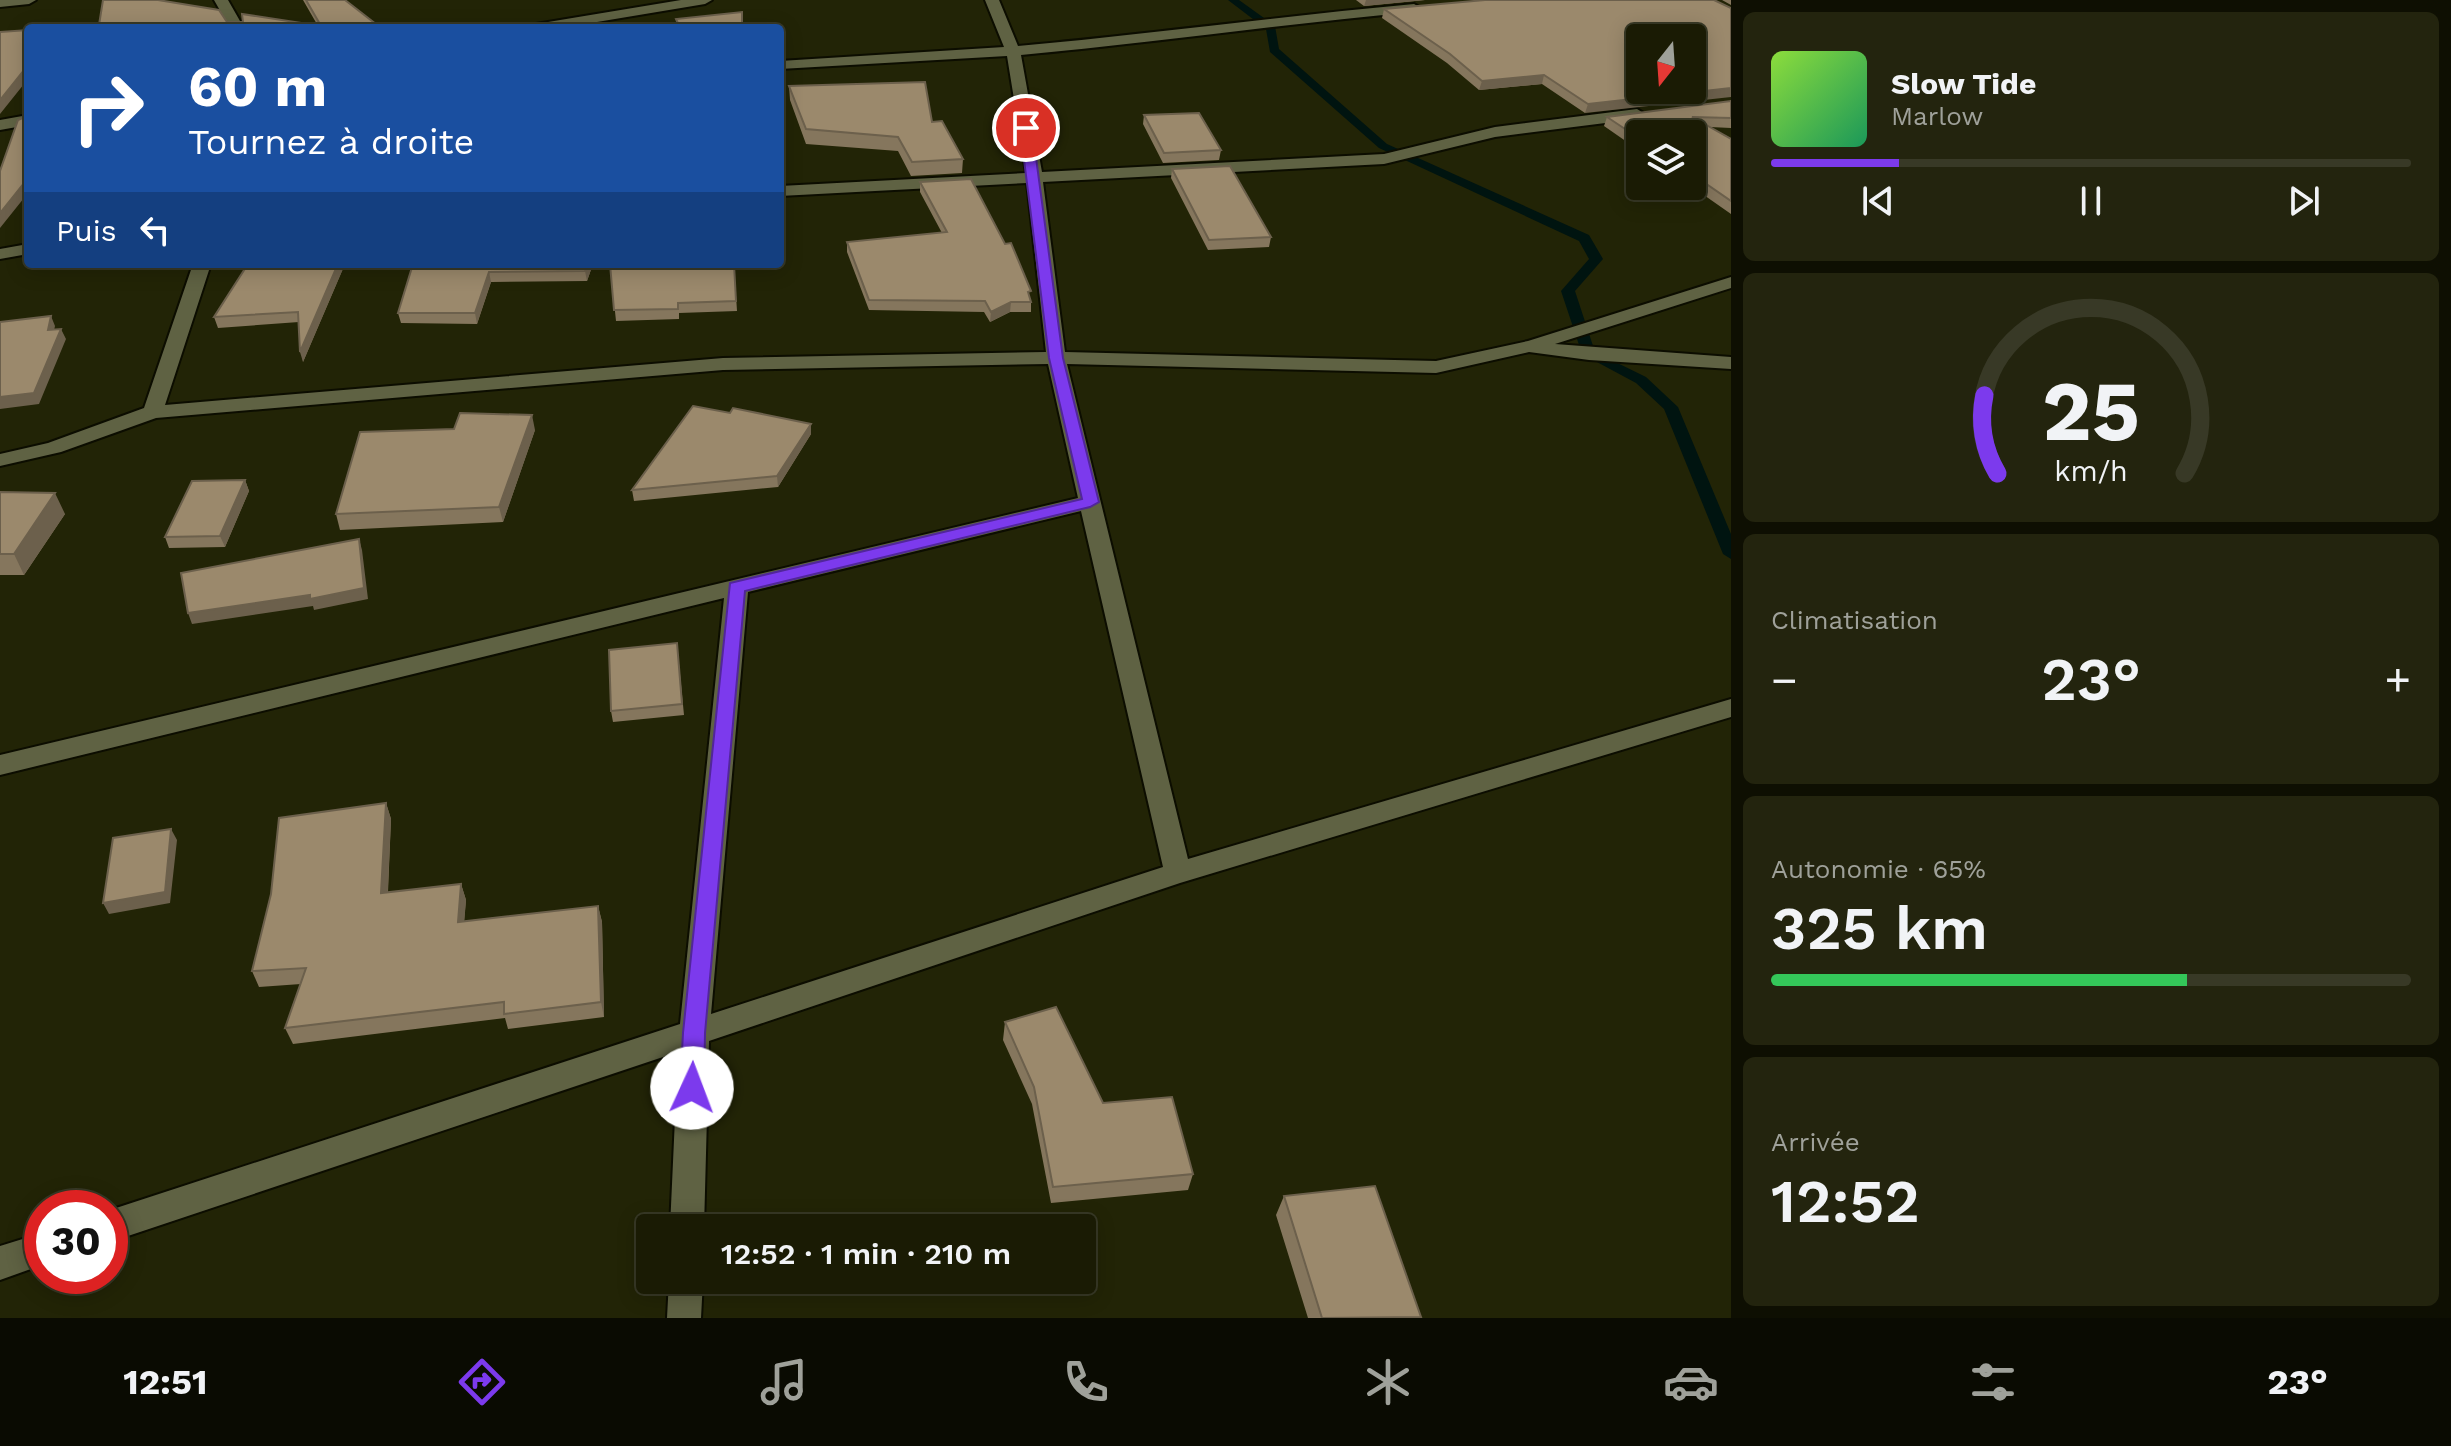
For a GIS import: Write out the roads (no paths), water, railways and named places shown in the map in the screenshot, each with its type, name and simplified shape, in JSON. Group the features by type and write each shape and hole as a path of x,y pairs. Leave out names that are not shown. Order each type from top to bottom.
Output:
{"street":[{"path":"0,3 29,0"},
{"path":"221,0 235,24"},
{"path":"560,24 705,0"},
{"path":"992,0 1013,51 1035,180 1056,358 1178,873"},
{"path":"784,65 1013,51 1178,36 1255,23 1437,6"},
{"path":"784,191 1035,180 1384,159 1495,132 1652,112"},
{"path":"0,125 24,121"},
{"path":"0,254 24,250"},
{"path":"153,412 201,268"},
{"path":"0,460 54,448 153,412 723,364 1056,358 1436,367 1529,346 1731,282"},
{"path":"1529,346 1589,354 1731,363"},
{"path":"0,765 1090,502"},
{"path":"688,1214 694,1033 737,587"},
{"path":"128,1220 1178,873 1731,708"},
{"path":"0,1263 24,1255"},
{"path":"684,1318 685,1294"}],"waterway":[{"path":"1233,0 1271,28 1274,50 1383,146 1584,238 1596,259 1568,291 1589,354 1641,380 1671,407 1731,554"}]}
